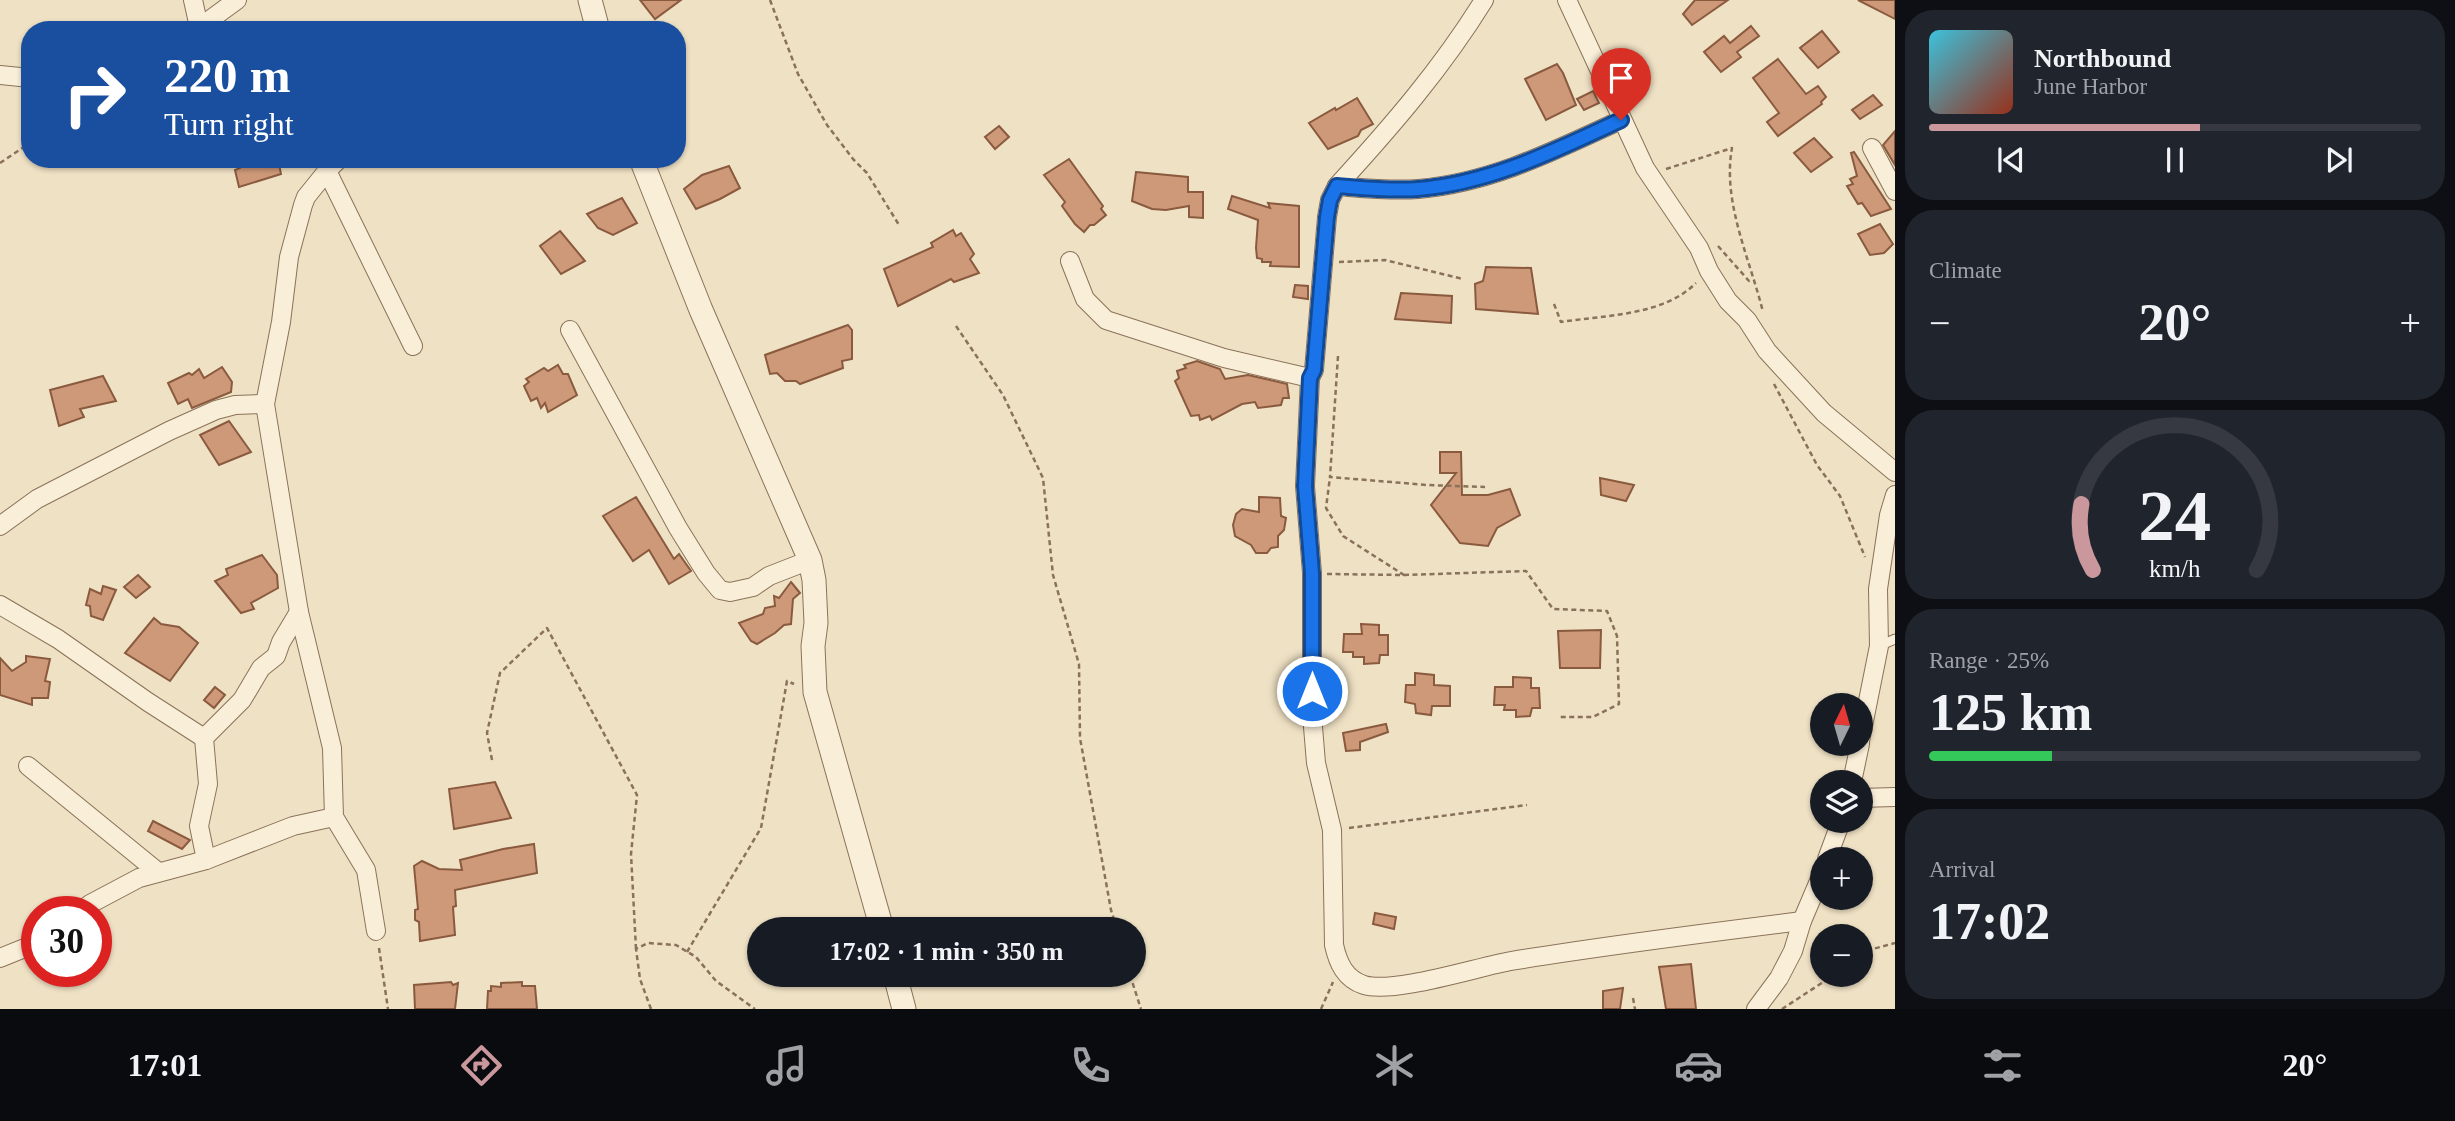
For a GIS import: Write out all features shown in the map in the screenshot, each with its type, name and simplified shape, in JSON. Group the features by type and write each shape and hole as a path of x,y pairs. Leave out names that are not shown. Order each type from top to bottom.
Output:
{"street":[{"path":"193,0 196,21"},
{"path":"208,21 237,0"},
{"path":"590,0 596,21"},
{"path":"1484,0 1457,44 1400,116 1337,186 1330,200 1314,370 1310,378 1305,486 1312,573 1314,739 1316,763 1332,830 1334,945 1337,959 1352,979 1366,986 1397,985 1508,962 1802,921"},
{"path":"1567,0 1621,120 1649,174 1699,248 1709,271 1728,301 1747,320 1767,351 1825,413 1895,472"},
{"path":"0,75 21,77"},
{"path":"1337,186 1417,189 1469,181 1517,166 1621,120"},
{"path":"1872,148 1895,191"},
{"path":"330,168 306,197 303,205 289,257 281,322 265,404 299,612 332,748 334,817 366,870 376,931"},
{"path":"334,168 413,346"},
{"path":"645,168 701,310 810,560 816,623 813,646 815,692 879,917"},
{"path":"1070,261 1086,299 1106,320 1224,358 1310,378"},
{"path":"570,330 677,528 720,590 730,592 753,587 769,576 810,560"},
{"path":"0,526 37,499 169,431 216,410 235,405 265,404"},
{"path":"1873,694 1887,642 1878,589 1889,515 1895,495"},
{"path":"0,606 58,639 148,702 204,737"},
{"path":"204,737 243,700 261,668 276,656 299,612"},
{"path":"204,737 208,785 199,826 206,860"},
{"path":"28,766 158,872"},
{"path":"1873,798 1895,797"},
{"path":"105,896 139,878 206,860 293,826 334,817"},
{"path":"1756,1009 1779,978 1793,951 1810,902"},
{"path":"0,958 21,949"},
{"path":"898,987 904,1009"}],"path":[{"path":"770,0 797,74 827,125 867,173 899,225"},
{"path":"0,163 21,148"},
{"path":"1649,174 1732,148 1728,169 1734,209 1764,317"},
{"path":"1322,263 1385,260 1463,279"},
{"path":"1554,304 1561,322 1657,307 1691,289 1709,271"},
{"path":"956,326 1003,395 1043,478 1053,575 1079,664 1080,738 1113,917"},
{"path":"1767,351 1774,387 1817,465 1840,495 1878,589"},
{"path":"1338,356 1326,508 1343,536 1404,575"},
{"path":"1330,477 1485,487"},
{"path":"1312,573 1404,575 1526,571 1553,609 1607,611 1617,636 1619,704 1593,717 1558,717"},
{"path":"492,760 487,733 500,673 547,628 637,795 631,854 636,949 640,979 651,1009"},
{"path":"687,952 761,828 787,681 815,692"},
{"path":"1332,830 1527,805"},
{"path":"376,931 388,1009"},
{"path":"636,949 648,943 676,945 696,957 716,981 755,1009"},
{"path":"1873,949 1895,943"},
{"path":"1321,1009 1341,967"},
{"path":"1134,987 1141,1009"},
{"path":"1783,1009 1816,987"},
{"path":"1633,998 1635,1009"}],"building":[{"path":"640,0 681,0 655,19"},
{"path":"1695,0 1728,0 1692,25 1683,14"},
{"path":"1858,0 1895,0 1895,19"},
{"path":"1751,26 1759,36 1737,52 1741,57 1721,72 1704,52 1724,36 1730,43"},
{"path":"1822,31 1839,52 1818,68 1800,48"},
{"path":"1778,59 1806,94 1818,86 1826,97 1822,104 1778,136 1767,122 1779,113 1753,78"},
{"path":"1557,64 1576,105 1546,120 1525,79"},
{"path":"1593,91 1599,103 1584,110 1577,99"},
{"path":"1873,95 1882,105 1860,119 1852,110"},
{"path":"1357,98 1373,124 1361,130 1358,136 1328,149 1309,123"},
{"path":"999,126 1009,137 995,149 985,137"},
{"path":"1895,131 1895,165 1883,145"},
{"path":"1814,138 1832,157 1811,172 1794,153"},
{"path":"1854,152 1891,209 1871,216 1862,203 1858,204 1847,186 1853,184 1850,179 1857,176 1851,153"},
{"path":"1069,159 1103,206 1101,209 1106,215 1084,232 1062,206 1065,202 1044,175"},
{"path":"729,166 740,188 696,209 684,189 702,175"},
{"path":"280,168 281,174 239,187 235,170"},
{"path":"1136,172 1188,177 1188,192 1203,192 1203,218 1189,217 1189,206 1166,210 1152,209 1132,201"},
{"path":"1232,196 1270,208 1268,203 1299,206 1299,267 1270,266 1271,262 1262,262 1262,259 1257,258 1258,220 1228,209"},
{"path":"622,198 637,223 613,235 598,228 587,214"},
{"path":"1880,224 1893,244 1884,253 1870,255 1858,234"},
{"path":"953,230 956,236 961,233 974,254 970,259 979,273 954,282 951,279 898,306 884,269 933,247 931,243"},
{"path":"560,231 585,261 561,274 540,246"},
{"path":"1486,267 1531,268 1538,314 1476,309 1475,284 1483,281"},
{"path":"1295,285 1308,286 1308,299 1293,297"},
{"path":"1401,293 1452,296 1451,323 1395,319"},
{"path":"848,325 852,330 852,359 842,361 843,368 800,384 796,381 785,381 777,373 770,374 765,355"},
{"path":"1197,361 1220,369 1225,379 1248,375 1287,384 1289,398 1283,398 1281,405 1258,408 1255,402 1242,404 1212,420 1210,416 1200,420 1199,415 1191,416 1175,381 1179,378 1177,371 1186,368 1184,365"},
{"path":"558,365 563,374 568,374 577,395 548,412 545,403 541,408 537,398 531,401 524,386 529,382 526,379 544,368 548,371"},
{"path":"222,367 232,382 231,392 192,408 188,399 178,404 168,383 189,373 192,375 199,369 204,378"},
{"path":"103,376 116,401 80,409 84,417 59,426 50,390"},
{"path":"229,421 251,452 219,465 200,435"},
{"path":"1440,452 1461,452 1462,495 1488,495 1510,489 1520,515 1497,528 1488,546 1460,543 1431,505 1456,473 1440,473"},
{"path":"1600,478 1634,485 1626,501 1601,495"},
{"path":"636,497 674,559 679,554 691,571 669,584 649,550 633,561 603,516"},
{"path":"1259,497 1280,498 1281,516 1286,518 1284,530 1278,536 1278,547 1271,548 1267,553 1256,553 1251,545 1235,536 1233,525 1236,514 1242,509 1259,512"},
{"path":"262,555 277,575 278,588 251,603 254,609 241,613 215,581 228,575 226,569"},
{"path":"138,575 150,587 136,598 124,587"},
{"path":"791,582 800,593 793,599 791,624 784,625 757,644 751,641 739,623 763,614 765,608 775,606 774,596 779,598"},
{"path":"103,586 116,590 103,620 91,616 90,606 86,605 90,589 101,594"},
{"path":"154,618 161,624 179,627 198,643 170,681 125,653"},
{"path":"1361,624 1379,625 1379,635 1388,635 1388,655 1380,655 1379,663 1364,664 1364,657 1353,657 1353,652 1343,652 1344,634 1362,634"},
{"path":"1601,630 1600,668 1560,668 1558,631"},
{"path":"26,656 50,659 45,681 50,682 48,698 32,698 32,705 0,695 0,658 12,671 26,662"},
{"path":"1415,673 1434,675 1434,685 1450,686 1450,706 1432,706 1431,715 1416,713 1415,704 1405,702 1406,685 1415,685"},
{"path":"1513,677 1531,678 1531,688 1539,688 1540,708 1532,708 1530,716 1516,717 1516,710 1504,710 1505,705 1494,705 1495,687 1513,687"},
{"path":"215,687 225,695 214,708 204,700"},
{"path":"1386,724 1388,732 1360,742 1360,750 1346,751 1343,733"},
{"path":"495,782 511,818 454,829 449,789"},
{"path":"153,821 190,840 182,849 148,831"},
{"path":"534,844 537,873 455,890 455,935 420,941 419,922 415,920 415,910 418,909 414,866 422,861 439,869 462,870 460,860"},
{"path":"1375,913 1396,917 1394,929 1373,924"},
{"path":"1691,964 1696,1009 1666,1009 1659,967"},
{"path":"451,982 453,985 458,983 455,1009 415,1009 414,985"},
{"path":"522,982 522,986 535,986 537,1009 487,1009 491,986 501,987 501,983"},
{"path":"1623,988 1620,1009 1603,1009 1603,991"}],"route":[{"path":"1312,691 1312,573 1305,486 1310,378 1314,370 1327,217 1330,200 1337,186 1417,189 1491,176 1621,120"}]}
